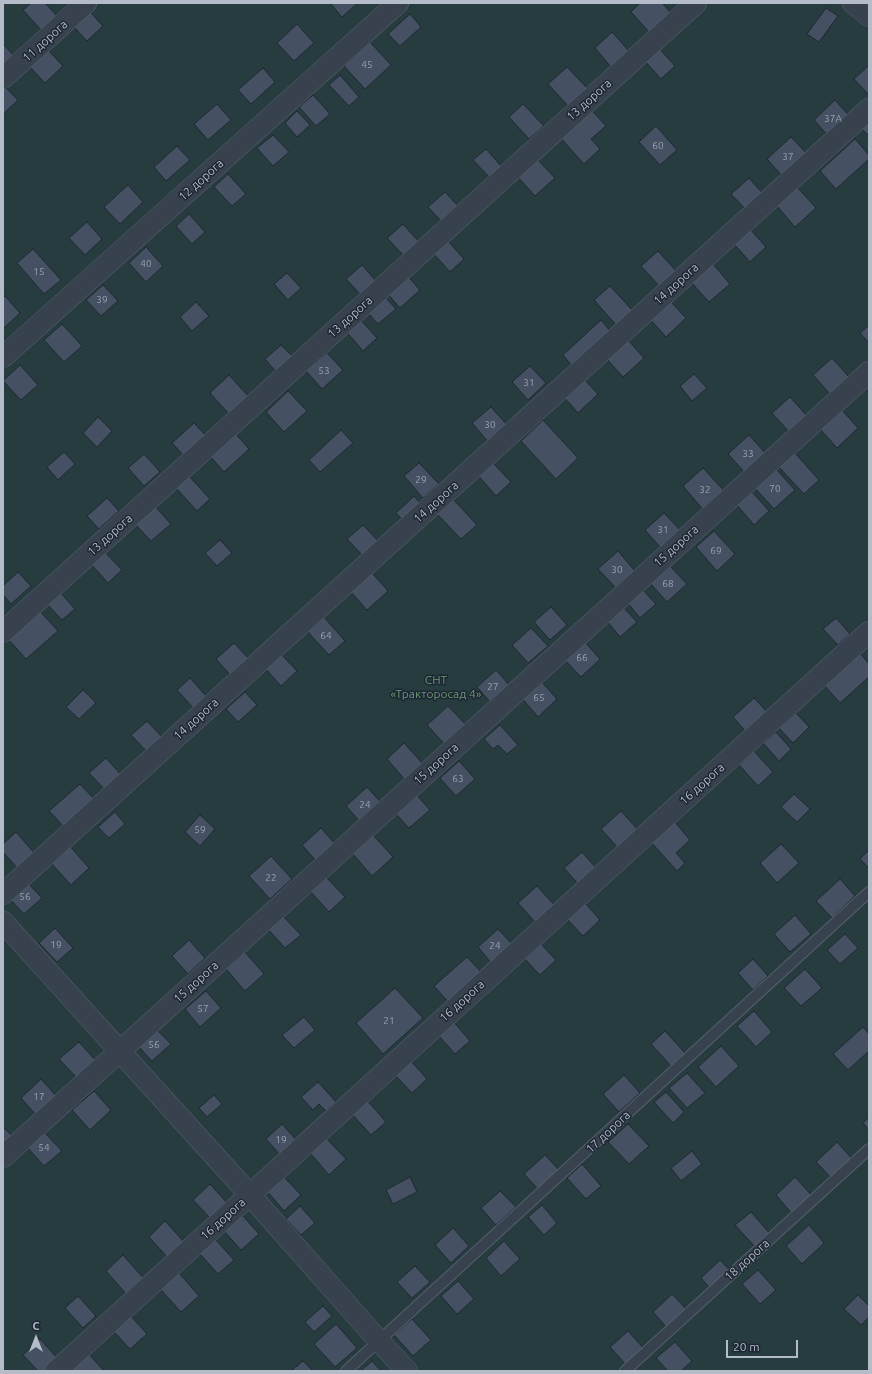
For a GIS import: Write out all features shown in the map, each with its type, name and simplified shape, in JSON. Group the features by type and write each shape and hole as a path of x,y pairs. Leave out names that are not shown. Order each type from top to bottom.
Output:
{"street":[{"name":"11 дорога","path":"3,78 86,3"},
{"name":"12 дорога","path":"3,357 398,3"},
{"name":"13 дорога","path":"3,632 696,3"},
{"path":"853,3 869,16"},
{"name":"14 дорога","path":"3,894 869,109"},
{"name":"15 дорога","path":"3,1157 869,372"},
{"name":"16 дорога","path":"56,1371 869,632"},
{"path":"3,922 250,1195 379,1341 408,1371"}],"lane":[{"name":"17 дорога","path":"346,1371 869,892"},
{"name":"18 дорога","path":"625,1371 869,1150"}],"green space":[{"name":"СНТ «Тракторосад 4»","path":"3,3 869,3 869,1371 3,1371"}],"building":[{"path":"31,3 45,3 57,16 41,30 23,10"},
{"path":"330,3 358,3 342,17"},
{"path":"640,3 662,3 671,13 649,32 631,12"},
{"path":"826,8 838,16 819,42 807,34"},
{"path":"90,12 103,26 87,41 74,27"},
{"path":"410,14 421,27 400,46 388,34"},
{"path":"297,24 314,43 294,61 277,43"},
{"path":"612,32 629,51 611,67 595,48"},
{"path":"370,42 391,65 365,89 344,66"},
{"path":"3,44 14,56 3,66"},
{"path":"658,47 675,66 661,79 644,60"},
{"path":"48,50 63,66 45,83 30,67"},
{"path":"869,65 869,95 854,79"},
{"path":"567,67 588,89 569,107 548,84"},
{"path":"263,68 275,82 251,104 238,90"},
{"path":"340,75 359,97 349,106 329,85"},
{"path":"5,87 18,100 3,114 3,88"},
{"path":"313,95 330,114 316,126 299,107"},
{"path":"835,100 852,119 830,138 814,120"},
{"path":"217,104 231,120 208,140 194,124"},
{"path":"523,104 544,126 529,139 509,117"},
{"path":"589,107 606,126 591,139 600,149 584,164 558,135"},
{"path":"297,111 310,125 297,137 285,123"},
{"path":"869,117 869,136 859,126"},
{"path":"656,126 677,150 660,165 639,142"},
{"path":"273,135 289,152 273,166 257,148"},
{"path":"791,137 809,156 784,178 767,159"},
{"path":"855,139 869,155 869,159 836,189 820,171"},
{"path":"177,146 190,160 166,181 154,167"},
{"path":"486,149 502,167 490,178 473,160"},
{"path":"536,158 555,178 535,196 516,175"},
{"path":"228,174 246,194 232,206 214,187"},
{"path":"749,178 765,196 748,212 731,194"},
{"path":"128,185 143,202 120,224 104,207"},
{"path":"797,187 816,208 795,227 776,205"},
{"path":"445,192 460,208 443,223 428,207"},
{"path":"189,214 205,232 192,244 176,226"},
{"path":"87,222 102,239 85,255 69,238"},
{"path":"403,224 420,243 405,257 387,238"},
{"path":"750,229 766,247 750,262 734,244"},
{"path":"447,240 464,259 450,272 433,253"},
{"path":"146,247 163,266 146,282 129,263"},
{"path":"33,249 61,280 44,294 17,263"},
{"path":"658,251 677,272 660,287 641,266"},
{"path":"712,263 730,284 709,302 691,282"},
{"path":"362,265 377,282 362,296 346,279"},
{"path":"287,273 301,288 288,300 274,284"},
{"path":"406,274 420,290 400,308 386,292"},
{"path":"103,285 118,301 101,316 86,300"},
{"path":"610,286 633,311 617,326 594,300"},
{"path":"5,296 20,313 3,329 3,298"},
{"path":"385,297 396,309 378,324 367,312"},
{"path":"670,301 686,318 666,337 650,319"},
{"path":"196,302 209,316 192,331 180,317"},
{"path":"359,318 377,338 363,351 345,330"},
{"path":"601,320 611,332 573,367 563,355"},
{"path":"62,324 82,346 64,362 44,340"},
{"path":"869,325 869,343 860,333"},
{"path":"628,340 644,358 623,377 607,359"},
{"path":"281,345 294,358 277,373 265,359"},
{"path":"327,353 343,370 322,389 306,371"},
{"path":"832,358 849,377 830,394 813,375"},
{"path":"20,365 38,385 21,400 3,381"},
{"path":"530,366 546,383 528,400 512,382"},
{"path":"694,374 707,388 692,401 680,386"},
{"path":"229,375 249,397 229,414 210,393"},
{"path":"583,378 598,394 578,413 563,396"},
{"path":"288,391 307,411 284,432 266,412"},
{"path":"790,397 807,416 789,432 772,413"},
{"path":"491,407 509,427 490,444 472,423"},
{"path":"842,410 858,428 837,448 820,429"},
{"path":"98,417 112,431 97,447 83,433"},
{"path":"543,420 578,458 556,479 521,441"},
{"path":"194,423 208,438 186,458 172,443"},
{"path":"341,430 353,443 320,472 309,460"},
{"path":"235,433 249,449 224,472 210,456"},
{"path":"749,435 767,455 746,474 728,454"},
{"path":"64,452 75,464 58,480 47,467"},
{"path":"794,452 819,480 804,494 778,466"},
{"path":"144,454 160,472 144,486 128,468"},
{"path":"491,461 511,482 496,496 477,474"},
{"path":"419,463 439,484 423,498 404,476"},
{"path":"703,468 727,494 706,513 683,486"},
{"path":"776,469 795,490 774,509 755,488"},
{"path":"188,475 210,499 197,511 175,487"},
{"path":"752,492 769,511 754,525 737,505"},
{"path":"414,496 420,503 402,519 396,513"},
{"path":"107,498 119,511 99,529 87,516"},
{"path":"452,498 477,525 461,539 436,513"},
{"path":"154,505 171,524 151,541 134,523"},
{"path":"664,513 681,531 661,548 645,530"},
{"path":"363,525 380,543 364,557 347,539"},
{"path":"714,531 735,554 717,571 696,547"},
{"path":"220,540 232,553 217,566 205,553"},
{"path":"104,551 122,570 108,583 90,563"},
{"path":"618,551 635,571 616,588 598,569"},
{"path":"670,566 687,584 667,602 650,583"},
{"path":"18,572 31,586 11,604 3,595 3,586"},
{"path":"372,573 388,591 367,610 351,592"},
{"path":"642,589 656,604 640,618 627,602"},
{"path":"59,591 75,609 62,620 46,603"},
{"path":"622,606 637,622 620,637 606,620"},
{"path":"551,607 567,625 550,640 534,622"},
{"path":"39,610 58,631 26,659 8,639"},
{"path":"323,616 345,641 329,655 307,631"},
{"path":"836,618 850,634 838,645 823,629"},
{"path":"531,628 548,646 528,663 512,645"},
{"path":"583,640 600,659 581,677 563,658"},
{"path":"234,643 250,660 232,677 216,659"},
{"path":"860,653 869,664 869,677 840,703 824,685"},
{"path":"281,654 297,671 281,686 265,668"},
{"path":"496,670 510,686 491,703 477,687"},
{"path":"190,678 207,697 194,709 177,690"},
{"path":"540,680 557,699 538,717 521,697"},
{"path":"83,690 96,703 79,719 66,707"},
{"path":"245,692 257,705 238,722 226,709"},
{"path":"754,698 769,714 747,733 733,717"},
{"path":"448,706 468,727 446,746 427,725"},
{"path":"796,713 809,727 793,743 779,728"},
{"path":"147,721 164,739 148,753 131,735"},
{"path":"500,725 518,745 507,754 498,745 493,749 484,739"},
{"path":"776,732 791,749 779,761 763,743"},
{"path":"404,743 423,764 405,780 387,759"},
{"path":"754,751 773,772 758,786 739,765"},
{"path":"106,758 123,777 107,792 89,773"},
{"path":"459,761 475,779 456,796 440,778"},
{"path":"80,784 95,800 65,828 49,811"},
{"path":"367,787 383,805 362,824 346,806"},
{"path":"415,793 430,810 409,828 394,812"},
{"path":"794,794 810,809 797,822 781,807"},
{"path":"621,811 639,831 619,849 601,829"},
{"path":"115,812 125,824 109,838 98,827"},
{"path":"200,815 215,829 200,846 185,832"},
{"path":"674,821 690,840 676,853 685,863 677,871 651,842"},
{"path":"321,828 336,845 317,862 302,845"},
{"path":"16,832 36,855 19,870 3,852 3,844"},
{"path":"373,835 393,857 372,876 352,853"},
{"path":"781,844 799,863 777,883 760,863"},
{"path":"69,845 89,868 71,885 50,862"},
{"path":"869,850 869,868 860,859"},
{"path":"582,852 597,869 579,885 564,868"},
{"path":"271,856 292,879 270,899 249,876"},
{"path":"326,877 345,897 329,912 310,891"},
{"path":"840,879 855,896 832,918 816,901"},
{"path":"26,881 42,898 24,914 8,897"},
{"path":"537,886 556,907 537,924 518,903"},
{"path":"585,903 600,920 583,936 567,919"},
{"path":"282,915 301,935 285,948 267,928"},
{"path":"795,915 811,934 790,952 774,934"},
{"path":"55,928 73,948 57,962 39,943"},
{"path":"498,929 513,945 492,964 478,947"},
{"path":"845,934 858,948 840,964 827,950"},
{"path":"189,940 205,958 188,974 172,956"},
{"path":"539,942 556,960 540,975 523,957"},
{"path":"245,952 264,974 245,991 226,969"},
{"path":"467,957 483,974 450,1004 434,986"},
{"path":"753,959 768,976 753,990 738,973"},
{"path":"805,969 822,988 801,1006 784,988"},
{"path":"395,988 423,1018 383,1054 356,1023"},
{"path":"206,991 221,1008 200,1027 185,1009"},
{"path":"754,1011 772,1032 756,1047 737,1026"},
{"path":"304,1017 315,1030 294,1048 282,1035"},
{"path":"453,1021 470,1041 455,1054 438,1035"},
{"path":"863,1027 869,1034 869,1051 848,1070 833,1054"},
{"path":"156,1029 171,1044 152,1061 137,1045"},
{"path":"665,1031 685,1053 671,1066 651,1044"},
{"path":"79,1042 97,1062 78,1079 59,1059"},
{"path":"721,1046 739,1066 716,1087 698,1067"},
{"path":"410,1060 427,1079 412,1093 394,1074"},
{"path":"687,1073 705,1093 687,1108 669,1088"},
{"path":"624,1075 640,1093 619,1112 603,1094"},
{"path":"41,1079 57,1097 37,1116 21,1098"},
{"path":"318,1082 336,1102 326,1111 319,1104 313,1110 301,1097"},
{"path":"94,1091 111,1110 90,1130 72,1110"},
{"path":"666,1092 684,1112 673,1123 654,1102"},
{"path":"214,1095 222,1104 207,1117 199,1108"},
{"path":"366,1099 386,1122 371,1135 351,1113"},
{"path":"869,1117 869,1130 863,1123"},
{"path":"282,1124 297,1141 281,1156 266,1139"},
{"path":"628,1124 649,1146 629,1164 608,1142"},
{"path":"3,1127 12,1136 3,1144"},
{"path":"43,1131 62,1151 44,1166 26,1146"},
{"path":"326,1138 346,1159 329,1175 310,1153"},
{"path":"837,1142 855,1162 834,1181 816,1162"},
{"path":"692,1151 702,1164 681,1181 671,1168"},
{"path":"545,1155 559,1170 538,1189 524,1174"},
{"path":"582,1164 601,1186 586,1199 567,1178"},
{"path":"283,1176 301,1195 284,1211 267,1191"},
{"path":"410,1177 417,1192 393,1204 386,1190"},
{"path":"795,1177 814,1198 794,1216 776,1195"},
{"path":"210,1184 228,1204 211,1219 193,1200"},
{"path":"500,1191 516,1207 496,1225 481,1208"},
{"path":"542,1205 557,1223 544,1235 528,1217"},
{"path":"300,1206 315,1223 301,1235 286,1219"},
{"path":"751,1212 773,1237 758,1250 735,1225"},
{"path":"242,1215 259,1234 241,1250 224,1231"},
{"path":"165,1221 186,1244 169,1259 149,1237"},
{"path":"809,1225 824,1243 802,1264 786,1246"},
{"path":"453,1228 469,1246 451,1263 435,1245"},
{"path":"215,1239 234,1260 218,1274 199,1253"},
{"path":"504,1241 520,1259 501,1276 486,1258"},
{"path":"123,1255 145,1280 128,1296 106,1271"},
{"path":"720,1260 734,1275 714,1293 701,1278"},
{"path":"415,1266 430,1282 412,1298 397,1282"},
{"path":"758,1270 776,1290 760,1304 742,1284"},
{"path":"179,1273 199,1296 181,1312 160,1289"},
{"path":"458,1281 474,1299 457,1314 441,1296"},
{"path":"672,1294 689,1312 669,1330 653,1312"},
{"path":"858,1295 869,1306 869,1317 861,1325 844,1309"},
{"path":"78,1296 96,1316 83,1328 65,1308"},
{"path":"323,1306 332,1316 314,1332 305,1322"},
{"path":"130,1315 147,1334 130,1349 113,1331"},
{"path":"412,1319 431,1340 413,1356 394,1335"},
{"path":"336,1324 357,1348 335,1367 314,1344"},
{"path":"628,1331 645,1350 627,1366 610,1347"},
{"path":"40,1339 58,1359 44,1371 38,1371 23,1355"},
{"path":"675,1342 692,1361 681,1371 668,1371 656,1358"},
{"path":"88,1353 104,1371 72,1371 70,1369"},
{"path":"303,1361 313,1371 291,1371"},
{"path":"372,1361 381,1371 361,1371"}]}
